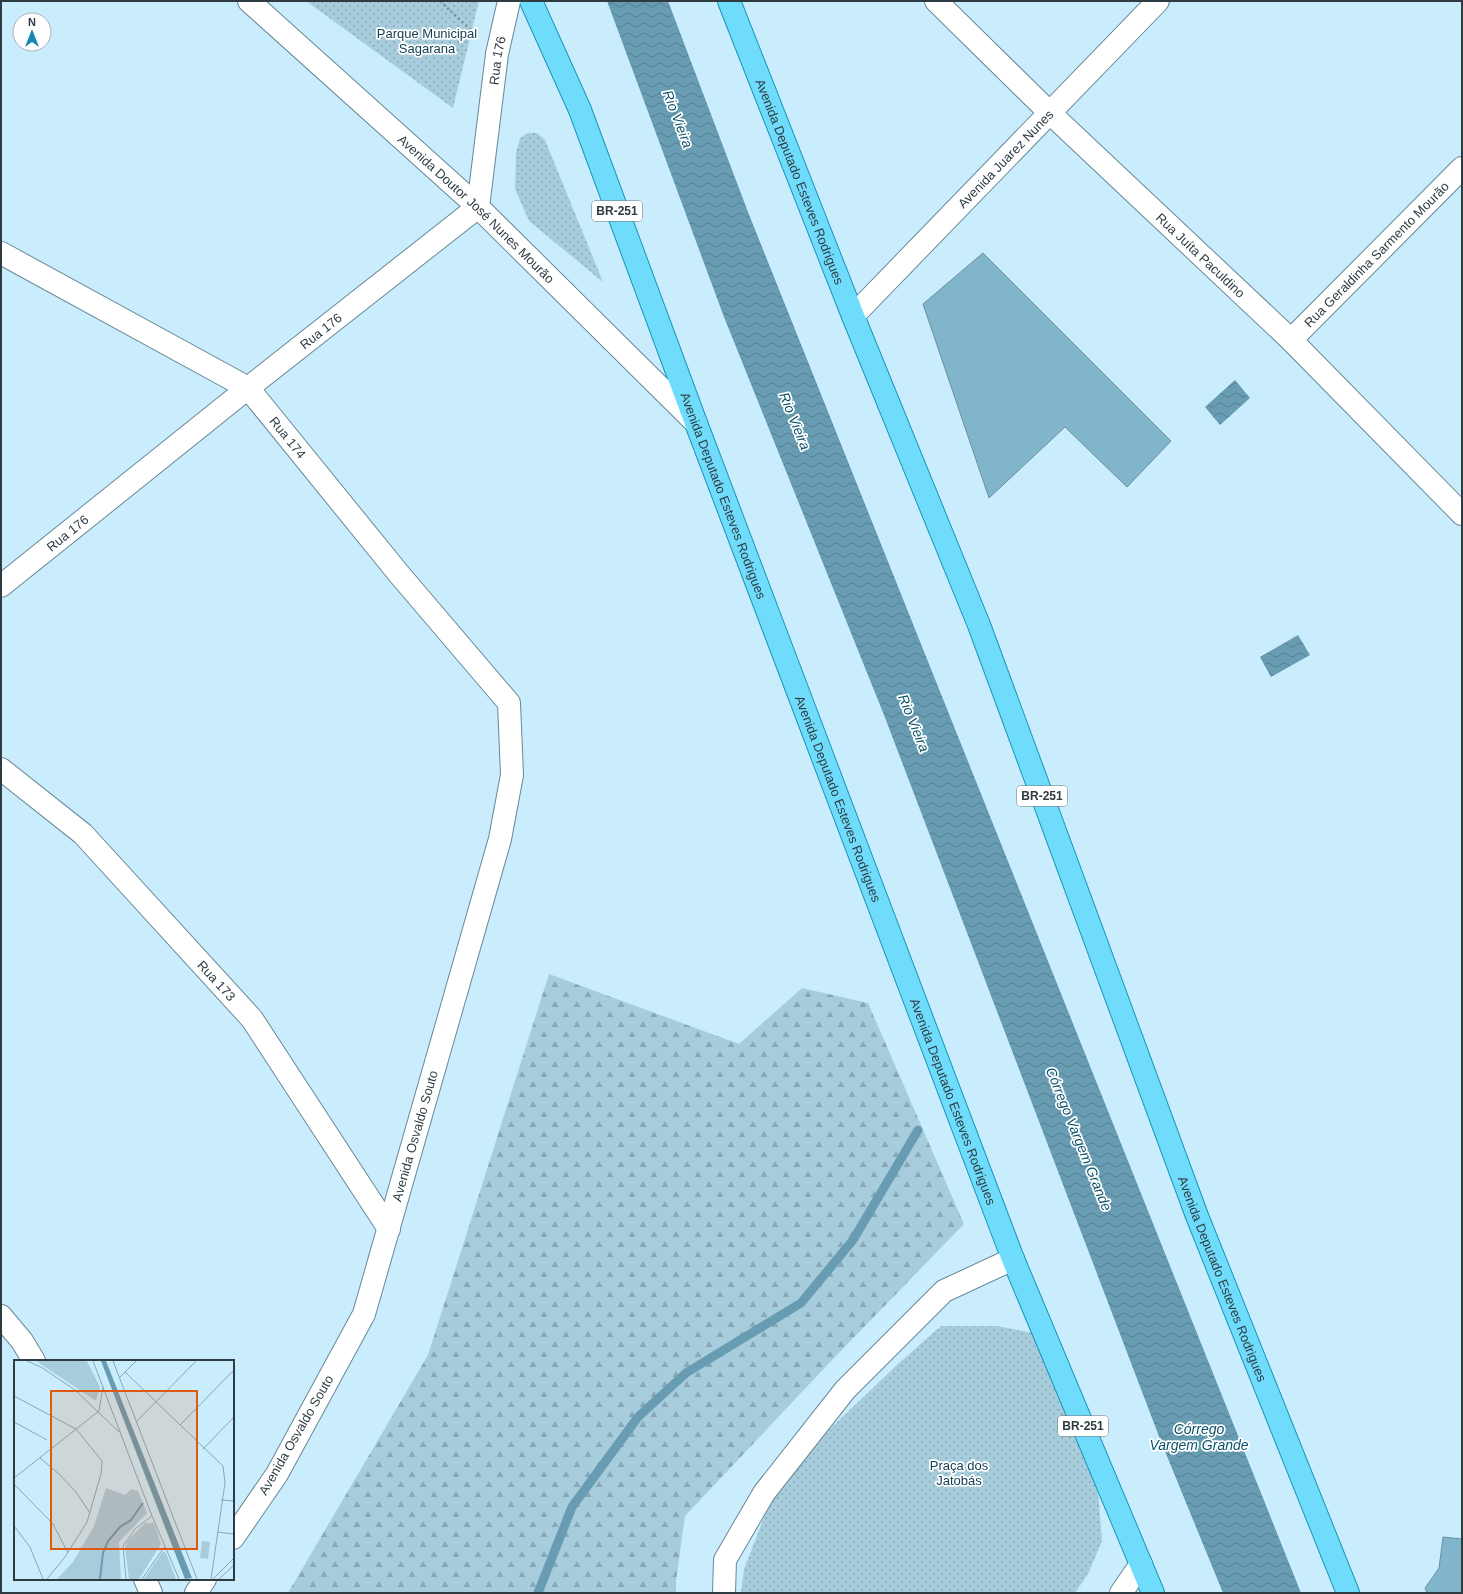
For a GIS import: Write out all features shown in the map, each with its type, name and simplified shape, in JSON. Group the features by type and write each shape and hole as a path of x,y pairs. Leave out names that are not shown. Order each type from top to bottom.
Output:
{"main road":[{"name":"Avenida Deputado Esteves Rodrigues","path":"532,1 580,110 696,423 1013,1259 1153,1593"},
{"name":"Avenida Deputado Esteves Rodrigues","path":"729,1 853,316 979,625 1197,1216 1348,1593"}],"street":[{"name":"Avenida Doutor José Nunes Mourão","path":"250,1 478,206 696,423"},
{"name":"Rua 176","path":"1,586 478,206 497,54 509,1"},
{"name":"Rua Juíta Paculdino","path":"936,1 1050,113 1291,340 1462,514"},
{"name":"Avenida Juarez Nunes","path":"853,316 1158,1"},
{"name":"Rua Geraldinha Sarmento Mourão","path":"1291,340 1462,168"},
{"name":"Rua 174","path":"1,253 248,388 399,574 509,704"},
{"name":"Avenida Osvaldo Souto","path":"234,1537 277,1474 364,1314 500,839 512,775 509,704"},
{"name":"Rua 173","path":"1,769 83,834 252,1019 389,1229"},
{"path":"724,1593 725,1560 764,1493 846,1390 944,1291 1013,1259"},
{"path":"1,1316 22,1341 33,1360"},
{"path":"1121,1593 1141,1564"},
{"path":"145,1580 151,1593"},
{"path":"196,1593 205,1580"}],"path":[{"path":"440,1 497,54"}],"green space":[{"name":"Parque Municipal Sagarana","path":"306,1 479,1 453,108"},
{"path":"528,133 537,133 545,140 603,282 529,221 515,189 516,153 520,138"},
{"path":"549,974 739,1044 802,988 868,1003 964,1224 832,1360 685,1516 676,1581 676,1593 288,1593 428,1355"},
{"name":"Praça dos Jatobás","path":"941,1326 997,1326 1033,1333 1098,1491 1102,1541 1088,1574 1075,1593 741,1593 744,1569 772,1497 831,1428 899,1363"}],"water":[{"name":"Córrego Vargem Grande","path":"607,1 668,1 748,212 1301,1593 1223,1593 1160,1439 884,715 724,317"},
{"path":"1235,380 1250,398 1220,425 1205,407"},
{"path":"1298,635 1310,655 1271,677 1260,657"}],"building":[{"path":"983,253 1171,441 1127,487 1065,427 989,498 923,304"},
{"path":"1443,1537 1462,1539 1462,1593 1427,1593 1425,1588 1439,1568"}],"waterway":[{"path":"538,1593 572,1507 638,1417 686,1373 801,1303 853,1240 918,1130"}],"water label":[{"name":"Rio Vieira","path":"678,119"},
{"name":"Rio Vieira","path":"795,421"},
{"name":"Rio Vieira","path":"914,723"}]}
